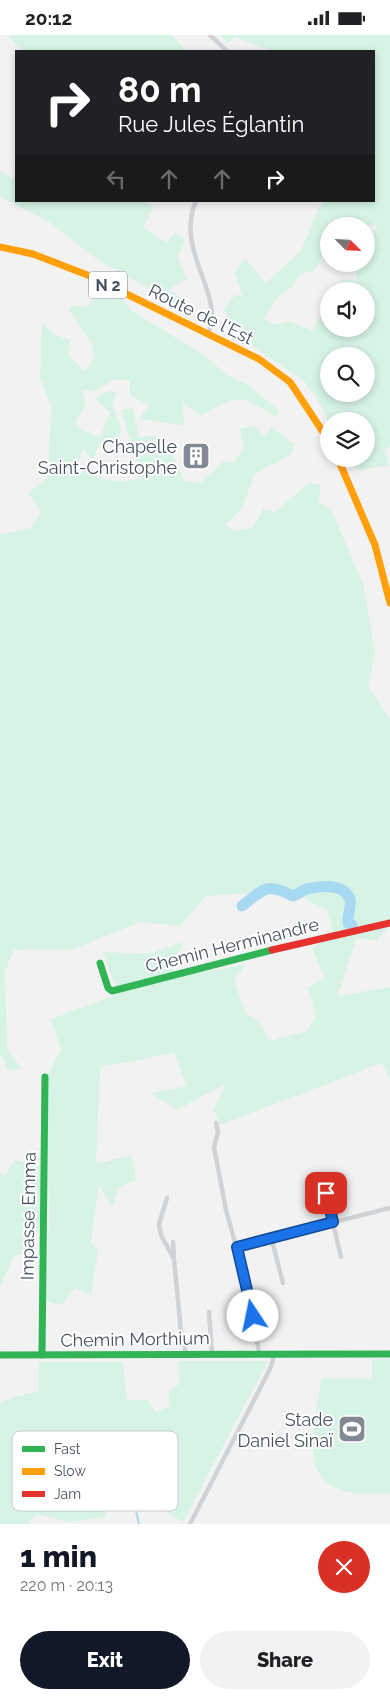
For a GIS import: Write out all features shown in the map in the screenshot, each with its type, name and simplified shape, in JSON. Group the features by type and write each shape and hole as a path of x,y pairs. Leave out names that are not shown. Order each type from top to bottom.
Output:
{"street":[{"path":"210,35 226,50"},
{"path":"196,202 189,231 192,250 213,315 208,333"},
{"name":"Route de l'Est","path":"0,247 54,261 259,359 280,373 300,395 320,427"},
{"path":"341,467 375,545 390,603"},
{"name":"Chemin Herminandre","path":"100,963 108,988 112,991 218,962 390,923"},
{"name":"Impasse Emma","path":"42,1355 45,1077"},
{"path":"216,1123 218,1132 214,1147 226,1210 250,1297 259,1353"},
{"path":"326,1193 341,1257"},
{"path":"167,1198 159,1224 160,1235 174,1259"},
{"path":"237,1247 390,1208"},
{"path":"271,1237 284,1283"},
{"path":"173,1242 181,1332 186,1353"},
{"path":"209,1312 212,1353"},
{"name":"Chemin Morthium","path":"0,1355 186,1353 390,1354"},
{"path":"190,1524 266,1377 275,1353"}],"green space":[{"path":"7,35 172,35 186,50 23,50"},
{"path":"220,35 390,35 390,446 385,450 389,466 358,470 356,467 375,467 375,412 324,412 304,381 240,338 224,310 235,295 243,296 235,272 245,258 266,283 301,251 319,207 323,202 375,202 375,50 269,50 235,37 228,43","holes":["320,217 375,217 375,225 377,225 375,231 375,273 357,273 356,281 341,279 341,282 375,282 375,337 320,337 320,317 313,331 288,321 274,325 264,318 278,297 292,287 299,275 315,270 320,260"]},
{"path":"0,170 12,179 15,174 15,202 145,202 154,207 143,227 166,243 175,233 185,240 178,258 187,279 169,289 181,298 176,305 94,257 51,223 0,197"},
{"path":"108,292 122,298 132,311 207,357 226,375 248,385 279,411 276,417 254,404 238,400 223,404 201,416 183,403 184,426 140,418 149,405 130,395 130,381 114,379 96,391 82,390 86,404 76,421 79,429 100,437 110,412 94,398 109,391 117,393 112,404 122,431 114,444 99,443 93,460 83,449 78,463 92,474 107,480 142,479 121,410 133,408 139,438 150,436 166,438 184,481 200,483 223,462 234,462 244,447 240,429 255,426 265,436 271,427 294,444 291,455 255,473 242,508 226,525 233,531 253,528 263,509 275,512 309,483 321,485 319,502 332,511 364,586 375,654 368,686 390,720 390,925 376,941 356,938 338,996 390,987 390,1080 382,1063 220,1125 214,1110 225,1084 177,1110 150,1093 187,1086 174,1053 100,1067 96,1164 132,1155 136,1180 119,1187 112,1207 99,1185 91,1242 98,1250 91,1295 75,1288 61,1305 46,1301 49,1214 46,1078 61,1050 51,1019 118,994 103,952 148,954 184,942 170,968 182,976 247,964 234,979 245,1012 261,1023 269,1041 307,1031 316,1017 308,988 325,978 312,949 333,931 327,910 290,891 206,896 180,926 140,922 74,949 14,950 5,971 7,1048 21,1068 8,1071 2,1055 0,1055 0,535 31,528 41,512 28,493 48,478 51,406 40,377 42,322 53,334 70,340 69,356 85,371 94,359 92,344 68,309 76,305 86,308 92,300"},
{"path":"15,1160 40,1166 41,1220 32,1251 14,1256 0,1286 0,1173 5,1176"},
{"name":"Stade Daniel Sinaï","path":"372,1359 390,1359 390,1493 359,1494 335,1487 322,1478 315,1464 313,1431 322,1378 372,1379"},
{"path":"178,1361 268,1361 183,1522 164,1511 178,1511 178,1431 12,1431 12,1511 107,1511 104,1517 70,1522 36,1514 29,1524 0,1524 0,1403 14,1397 39,1391 39,1362 123,1362 127,1400 147,1400 156,1412 170,1406 169,1391 179,1384"}],"waterway":[{"path":"242,906 266,889 277,889 293,896 307,889 318,887 337,888 347,894 350,899 348,923 352,925"},
{"path":"136,1511 139,1524"}],"traffic: fast":[{"path":"100,963 108,988 112,991 272,950"},
{"path":"42,1355 45,1077"},
{"path":"0,1355 390,1354"}],"traffic: slow":[{"path":"0,247 33,254 90,276 259,359 290,382 320,427"},
{"path":"341,467 375,545 390,603"}],"traffic: jam":[{"path":"272,950 390,923"}],"place":[{"name":"Chapelle Saint-Christophe","path":"196,456"},
{"name":"Stade Daniel Sinaï","path":"352,1429"}],"route":[{"path":"253,1316 237,1247 333,1222 326,1193"}]}
